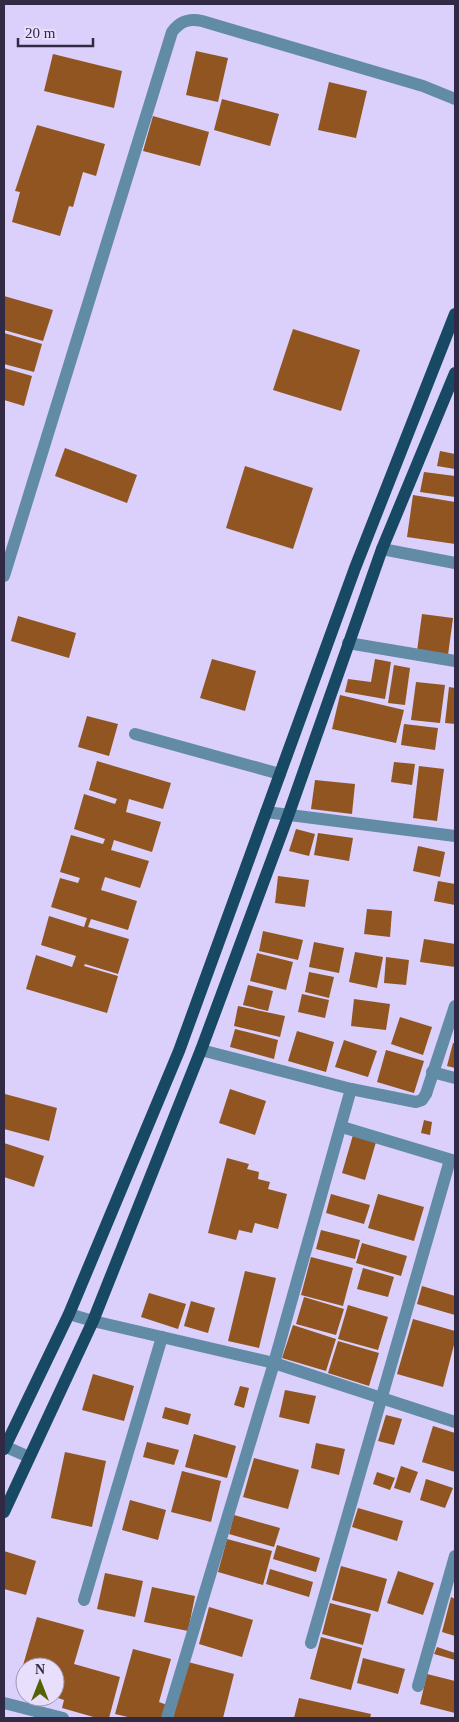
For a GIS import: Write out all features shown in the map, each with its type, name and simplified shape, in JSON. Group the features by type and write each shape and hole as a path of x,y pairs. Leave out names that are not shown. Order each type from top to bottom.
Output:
{"main road":[{"path":"4,1447 69,1314 179,1052 355,568 455,314"},
{"path":"4,1512 92,1321 201,1050 288,816 382,549 454,378"}],"street":[{"path":"4,576 169,42 176,26 184,21 202,20 423,86 455,100"},
{"path":"382,549 455,563"},
{"path":"348,643 455,661"},
{"path":"135,734 280,774"},
{"path":"266,812 455,836"},
{"path":"201,1050 351,1089 416,1102 422,1100 426,1094 455,1006"},
{"path":"432,1072 455,1078"},
{"path":"167,1718 274,1363 342,1127 351,1089"},
{"path":"311,1644 381,1397 453,1160 342,1127"},
{"path":"69,1314 162,1338 274,1363 455,1422"},
{"path":"84,1600 162,1338"},
{"path":"4,1447 29,1457"},
{"path":"418,1686 455,1556"},
{"path":"4,1703 63,1718"}],"building":[{"path":"196,51 228,58 218,102 186,95"},
{"path":"53,54 122,71 114,108 44,91"},
{"path":"329,82 367,91 356,138 318,130"},
{"path":"222,99 279,114 270,146 214,130"},
{"path":"153,116 209,132 200,166 143,151"},
{"path":"37,125 105,144 96,176 83,172 73,207 69,206 60,236 12,222 20,192 15,191"},
{"path":"4,296 53,310 43,341 4,330"},
{"path":"293,329 360,350 341,411 273,390"},
{"path":"4,333 42,344 34,372 4,364"},
{"path":"4,368 32,376 24,406 4,400"},
{"path":"65,448 137,475 127,503 55,476"},
{"path":"440,451 455,454 455,469 437,466"},
{"path":"245,466 313,488 293,549 226,528"},
{"path":"424,472 455,476 455,497 420,492"},
{"path":"413,495 455,502 455,544 407,537"},
{"path":"422,614 453,618 448,655 417,651"},
{"path":"18,616 76,633 69,658 11,641"},
{"path":"212,659 256,671 245,711 200,698"},
{"path":"375,659 391,662 385,699 345,692 348,679 371,682"},
{"path":"394,665 410,668 405,705 388,703"},
{"path":"416,682 445,685 440,723 411,720"},
{"path":"449,687 455,688 455,724 445,723"},
{"path":"340,695 404,710 396,743 332,729"},
{"path":"87,716 118,724 109,756 78,747"},
{"path":"404,724 438,728 435,750 401,745"},
{"path":"97,761 171,783 163,809 129,799 126,812 161,822 152,852 114,840 111,850 149,861 140,888 105,877 101,890 137,901 128,930 91,919 88,927 129,939 118,974 85,964 84,966 118,976 107,1013 26,989 36,955 72,967 76,956 41,945 49,916 84,927 87,918 51,907 60,878 78,883 80,878 60,872 71,835 103,844 105,839 74,829 84,794 115,804 117,799 89,790"},
{"path":"394,762 415,764 412,785 391,782"},
{"path":"419,766 444,769 437,821 413,818"},
{"path":"315,780 355,784 352,814 311,809"},
{"path":"296,829 315,834 309,856 289,851"},
{"path":"318,833 353,838 349,861 314,855"},
{"path":"418,846 445,852 440,877 413,871"},
{"path":"278,876 309,880 305,907 275,903"},
{"path":"438,881 455,884 455,905 434,901"},
{"path":"367,909 392,911 390,937 364,934"},
{"path":"263,931 303,940 298,960 259,951"},
{"path":"424,939 455,944 455,967 420,962"},
{"path":"314,942 344,948 339,973 309,967"},
{"path":"355,952 383,957 377,988 349,982"},
{"path":"257,953 293,962 286,990 250,981"},
{"path":"386,957 409,960 406,985 384,983"},
{"path":"309,972 334,977 329,998 305,992"},
{"path":"248,985 273,991 268,1011 243,1005"},
{"path":"302,994 329,1000 325,1018 298,1012"},
{"path":"354,999 390,1004 386,1030 351,1026"},
{"path":"238,1006 285,1016 280,1037 234,1026"},
{"path":"400,1017 432,1027 423,1055 391,1044"},
{"path":"235,1029 278,1040 274,1059 230,1047"},
{"path":"297,1031 334,1042 326,1072 288,1061"},
{"path":"344,1040 377,1051 368,1077 335,1067"},
{"path":"453,1043 455,1043 455,1068 447,1066"},
{"path":"386,1050 424,1061 414,1093 377,1082"},
{"path":"230,1089 266,1101 255,1135 219,1123"},
{"path":"5,1094 57,1108 49,1141 4,1129"},
{"path":"424,1120 432,1122 430,1135 421,1133"},
{"path":"353,1135 376,1142 365,1180 342,1173"},
{"path":"4,1143 44,1156 34,1187 4,1177"},
{"path":"227,1158 249,1164 247,1169 259,1172 258,1179 270,1182 268,1189 287,1194 278,1229 255,1223 252,1233 239,1230 236,1240 208,1233"},
{"path":"331,1194 370,1205 364,1224 326,1213"},
{"path":"378,1194 424,1207 414,1241 368,1228"},
{"path":"321,1230 360,1240 355,1259 316,1249"},
{"path":"362,1243 407,1256 401,1276 356,1263"},
{"path":"311,1257 353,1268 343,1306 301,1295"},
{"path":"363,1268 394,1277 388,1297 357,1289"},
{"path":"245,1271 276,1278 259,1348 228,1341"},
{"path":"422,1286 455,1296 455,1315 417,1304"},
{"path":"149,1293 186,1304 178,1329 141,1317"},
{"path":"304,1297 344,1309 336,1335 296,1324"},
{"path":"191,1301 215,1308 208,1333 184,1326"},
{"path":"348,1305 388,1317 378,1350 338,1339"},
{"path":"413,1319 455,1331 455,1341 443,1387 397,1374"},
{"path":"293,1325 336,1339 326,1371 282,1358"},
{"path":"338,1341 379,1353 369,1386 328,1373"},
{"path":"93,1374 134,1386 124,1421 82,1410"},
{"path":"240,1386 249,1388 244,1408 234,1405"},
{"path":"285,1390 316,1396 309,1424 279,1417"},
{"path":"165,1407 191,1414 188,1425 162,1418"},
{"path":"386,1415 402,1419 394,1445 378,1441"},
{"path":"433,1426 455,1433 455,1472 422,1462"},
{"path":"194,1434 236,1446 227,1478 185,1467"},
{"path":"147,1442 179,1450 174,1465 143,1457"},
{"path":"316,1443 345,1449 339,1475 311,1468"},
{"path":"65,1452 106,1461 92,1527 51,1518"},
{"path":"254,1458 299,1470 288,1509 243,1497"},
{"path":"401,1466 418,1472 410,1493 394,1488"},
{"path":"182,1471 221,1481 211,1522 171,1512"},
{"path":"377,1472 395,1478 390,1490 373,1484"},
{"path":"426,1479 453,1488 445,1508 420,1500"},
{"path":"130,1500 166,1510 158,1540 122,1530"},
{"path":"358,1508 403,1521 397,1541 352,1527"},
{"path":"234,1515 280,1528 274,1547 229,1534"},
{"path":"227,1539 272,1551 263,1585 218,1572"},
{"path":"277,1545 320,1558 316,1572 273,1559"},
{"path":"4,1551 36,1561 26,1595 4,1589"},
{"path":"341,1566 387,1579 378,1612 332,1600"},
{"path":"270,1569 313,1582 309,1597 266,1584"},
{"path":"398,1571 434,1583 423,1615 387,1603"},
{"path":"105,1573 143,1581 135,1617 97,1609"},
{"path":"152,1587 195,1596 188,1631 144,1622"},
{"path":"451,1597 455,1599 455,1636 442,1632"},
{"path":"330,1603 371,1614 363,1645 322,1634"},
{"path":"209,1607 253,1620 242,1657 199,1644"},
{"path":"37,1617 84,1630 74,1664 120,1677 109,1718 97,1718 62,1708 65,1707 65,1657 25,1657"},
{"path":"321,1637 362,1648 351,1690 310,1679"},
{"path":"437,1647 455,1653 455,1660 434,1654"},
{"path":"133,1649 171,1659 159,1702 167,1705 163,1718 132,1718 115,1714"},
{"path":"363,1658 405,1669 398,1694 357,1683"},
{"path":"188,1662 234,1674 223,1718 173,1718"},
{"path":"427,1674 455,1681 455,1713 420,1704"},
{"path":"299,1698 371,1714 370,1718 294,1718"}]}
